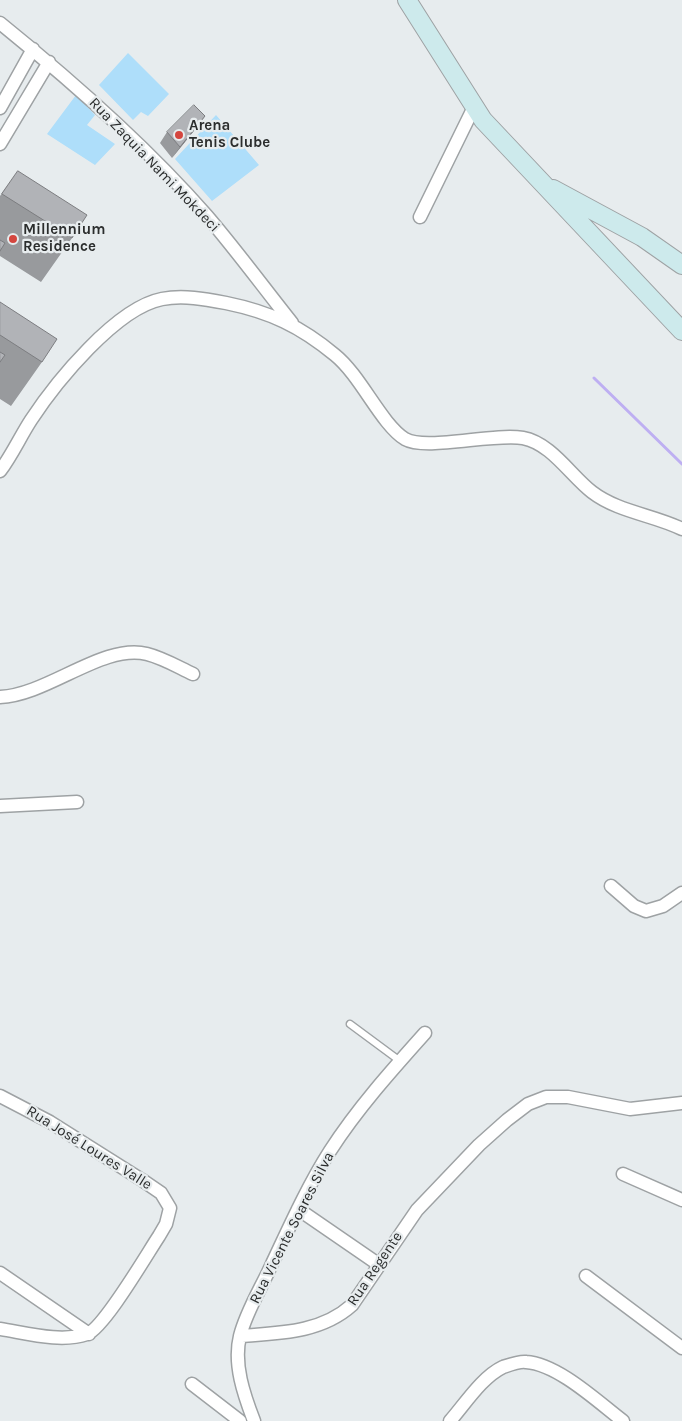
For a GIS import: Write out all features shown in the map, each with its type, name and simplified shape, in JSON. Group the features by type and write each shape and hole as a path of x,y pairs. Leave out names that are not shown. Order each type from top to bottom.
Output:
{"main road":[{"path":"407,0 474,107 502,142 682,331"},
{"path":"543,185 634,234 682,265"},
{"path":"600,243 617,235 634,234"}],"street":[{"name":"Rua Zaquia Nami Mokdeci","path":"0,22 50,62 112,120 207,216 292,323"},
{"path":"0,108 33,49"},
{"path":"0,144 50,62"},
{"path":"420,217 474,107"},
{"path":"0,471 4,456 31,421 79,360 113,327 138,308 161,299 182,297 243,306 292,323 320,343 350,369 394,428 404,438 424,444 506,436 526,439 540,446 591,492 604,500 659,519 682,530"},
{"path":"0,697 36,689 121,653 146,654 193,674"},
{"path":"0,806 77,802"},
{"path":"612,886 634,906 646,912 663,906 682,893"},
{"name":"Rua Vicente Soares Silva","path":"254,1421 241,1379 239,1358 240,1336 298,1209 330,1152 373,1092 425,1034"},
{"name":"Rua José Loures Valle","path":"0,1096 42,1117 142,1180 161,1193 170,1208 166,1224 159,1236 104,1319 89,1334"},
{"name":"Rua Regente","path":"240,1336 297,1331 333,1320 352,1305 378,1264 417,1210 506,1120 528,1104 546,1097 568,1097 630,1109 682,1103"},
{"path":"623,1174 682,1200"},
{"path":"298,1209 378,1264"},
{"path":"0,1273 89,1334"},
{"path":"586,1276 682,1348"},
{"path":"0,1329 58,1337 77,1337 89,1334"},
{"path":"450,1421 484,1382 496,1372 502,1368 525,1362 550,1369 622,1421"},
{"path":"192,1384 240,1421"}],"lane":[{"path":"350,1024 400,1061"}],"shaded area":[{"path":"128,53 169,94 148,116 141,112 133,120 99,85"},
{"path":"76,95 95,115 87,125 115,144 95,165 47,134"},
{"path":"216,115 259,165 212,201 175,159"}],"building":[{"path":"194,105 205,116 180,147 167,132"},
{"path":"18,171 87,215 72,238 2,194"},
{"path":"0,240 5,243 0,251"},
{"path":"0,302 57,339 42,362 0,335"},
{"path":"0,352 5,355 0,362"}],"waterway":[{"path":"594,378 682,464"}],"place":[{"name":"Arena Tenis Clube","path":"179,135"},
{"name":"Millennium Residence","path":"13,239"}]}
